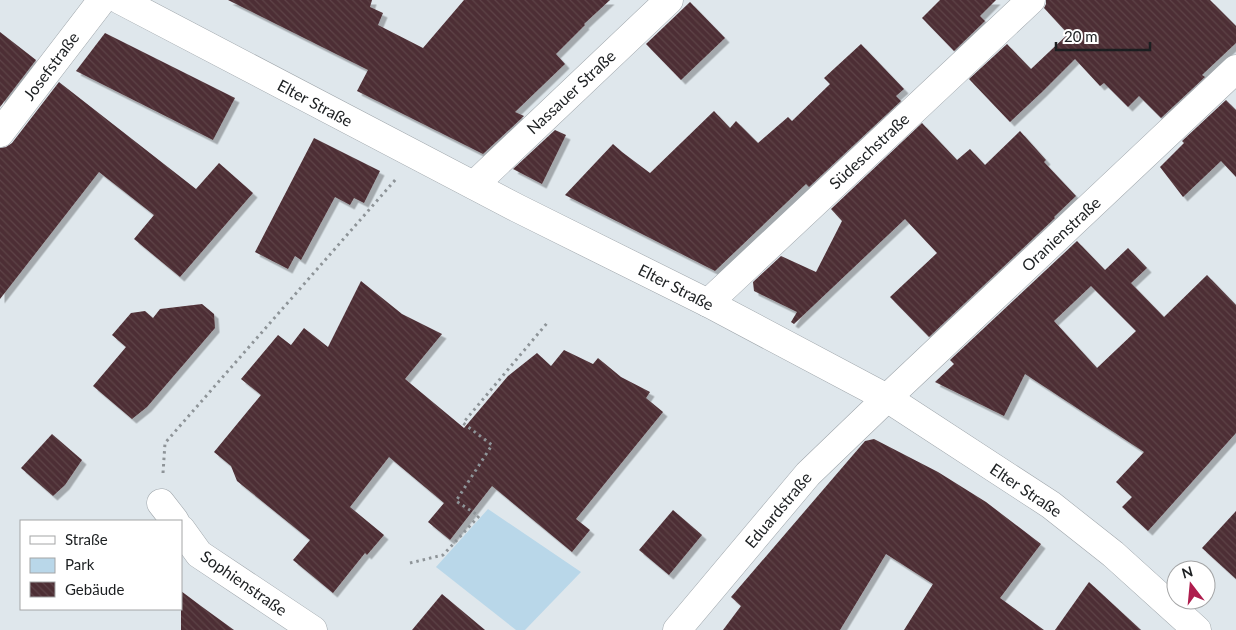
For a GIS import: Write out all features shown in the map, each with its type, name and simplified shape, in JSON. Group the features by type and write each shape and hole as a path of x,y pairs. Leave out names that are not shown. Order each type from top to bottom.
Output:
{"street":[{"name":"Josefstraße","path":"0,133 102,0"},
{"name":"Elter Straße","path":"120,0 416,156 708,303 887,398 1051,505 1113,554 1197,630"},
{"name":"Nassauer Straße","path":"474,185 669,0"},
{"name":"Südeschstraße","path":"708,303 1031,0"},
{"name":"Oranienstraße","path":"887,398 1236,70"},
{"name":"Eduardstraße","path":"677,630 808,474 887,398"},
{"name":"Sophienstraße","path":"182,531 199,554 313,630"}],"path":[{"path":"168,512 165,443 416,156"},
{"path":"410,563 443,555 479,516 456,501 492,445 463,424 548,322"}],"green space":[{"path":"488,509 581,572 525,630 516,630 436,567"}],"building":[{"path":"228,0 372,0 370,7 383,13 378,25 423,48 464,0 610,0 556,54 565,64 515,112 524,116 483,154 357,91 368,70"},
{"path":"940,0 996,0 980,16 985,21 954,51 922,18"},
{"path":"1046,0 1210,0 1236,26 1236,43 1202,75 1205,77 1161,118 1139,96 1128,107 1104,83 1100,86 1075,59 1010,122 969,79 1007,44 1031,69 1068,34 1044,8"},
{"path":"690,2 725,38 681,80 646,44"},
{"path":"0,32 36,60 0,107"},
{"path":"105,33 235,98 213,140 76,71"},
{"path":"861,44 904,89 896,96 901,101 809,187 806,184 715,271 565,195 613,144 650,173 714,111 730,128 736,121 758,143 788,117 792,121 830,84 824,78"},
{"path":"59,82 196,189 219,163 253,193 180,277 134,239 154,215 99,172 0,299 0,148 12,143"},
{"path":"1226,100 1236,110 1236,177 1221,161 1183,197 1160,167 1184,143 1182,141"},
{"path":"922,123 957,160 970,149 985,165 1020,131 1046,160 1044,162 1076,196 929,337 890,297 937,253 905,219 794,324 791,322 797,312 754,291 753,282 781,256 816,272 842,221 831,209"},
{"path":"555,130 566,135 542,184 513,169"},
{"path":"314,138 380,171 364,203 354,198 350,205 335,197 301,260 295,256 288,269 255,252"},
{"path":"1077,241 1105,270 1128,248 1147,268 1131,283 1164,317 1207,275 1236,305 1236,433 1148,531 1122,507 1132,497 1116,482 1144,452 1025,374 1004,416 935,382 954,364 950,360","holes":["1091,286 1136,331 1097,368 1054,321"]},
{"path":"361,281 402,314 442,334 405,379 464,428 508,376 537,353 551,366 564,350 593,364 598,358 621,377 650,392 646,398 663,412 576,519 590,530 572,552 492,486 450,540 428,522 444,503 389,457 350,507 384,535 367,555 365,553 333,593 293,560 310,540 237,481 231,466 214,452 261,395 241,379 278,335 291,345 304,328 328,347"},
{"path":"202,304 214,314 215,328 147,407 132,419 93,386 126,347 112,335 131,313 145,311 153,318 160,309"},
{"path":"52,434 82,460 65,485 53,496 21,468"},
{"path":"874,439 938,472 986,502 1041,544 1000,598 1044,630 904,630 933,584 886,554 840,630 723,630 741,606 731,597 865,441"},
{"path":"673,510 702,535 669,575 639,550"},
{"path":"1236,511 1236,579 1202,548"},
{"path":"1089,582 1141,630 1055,630"},
{"path":"182,592 234,630 181,630"},
{"path":"442,594 485,630 412,630"}]}
